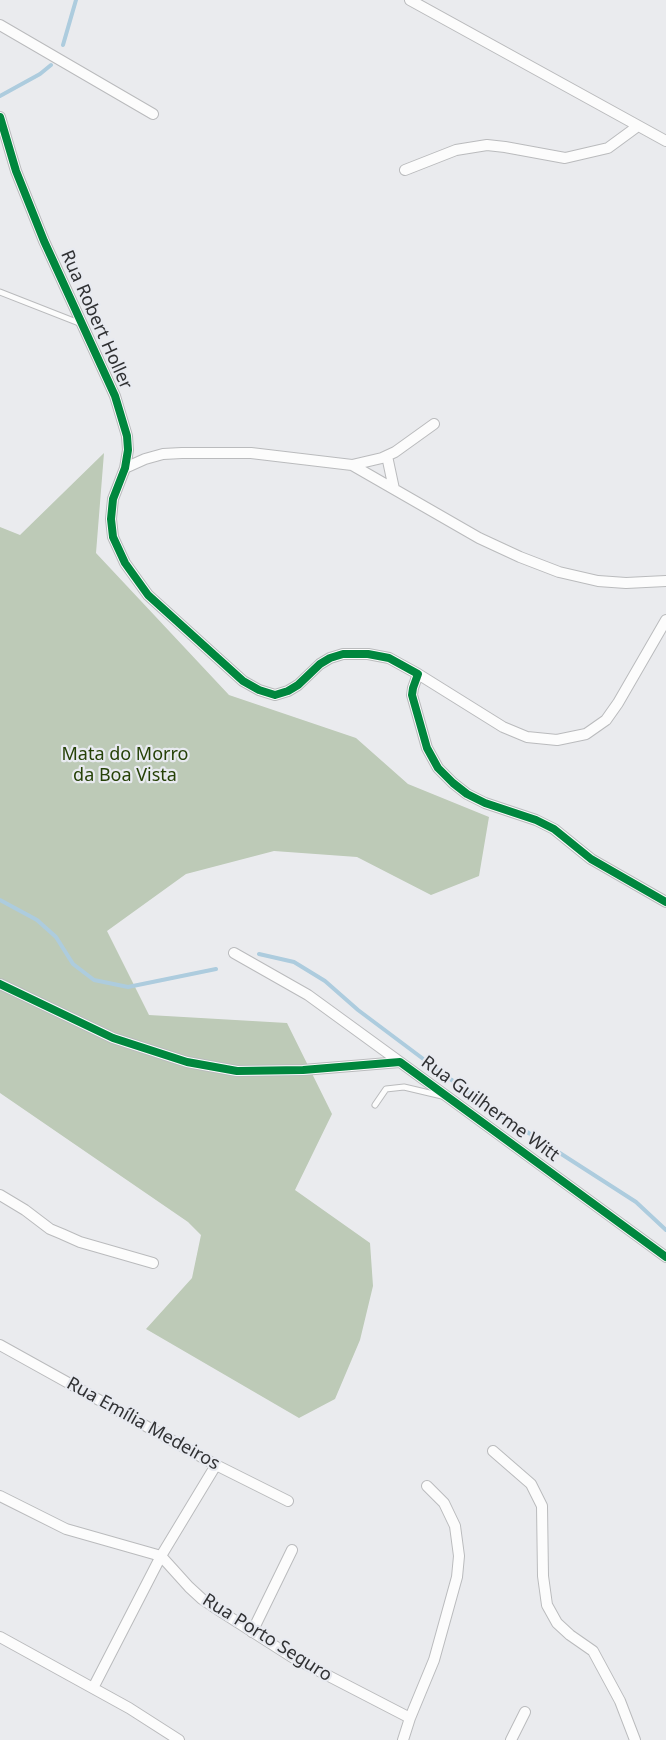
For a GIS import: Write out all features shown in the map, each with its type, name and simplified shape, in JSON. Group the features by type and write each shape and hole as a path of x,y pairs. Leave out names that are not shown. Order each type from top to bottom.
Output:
{"street":[{"path":"410,0 666,141"},
{"path":"0,25 153,114"},
{"name":"Rua Robert Holler","path":"0,117 16,171 44,241 115,396 127,436 128,450 125,468 113,500 111,519 113,537 125,563 148,595 243,681 259,690 275,695 298,685 320,664 343,654 368,654 389,658 418,674"},
{"path":"405,170 456,150 487,145 566,158 608,148 639,126"},
{"path":"125,468 154,457 182,453 251,453 352,465 387,456 434,424"},
{"path":"387,456 394,489"},
{"path":"352,465 479,538 559,572 598,581 626,583 666,581"},
{"path":"666,620 618,703 606,720 586,734 557,740 527,737 503,727 418,674 412,695 427,748 438,768 453,783 467,794 485,803 536,820 554,829 591,859 666,903"},
{"path":"234,953 308,995 400,1062"},
{"name":"Rua Guilherme Witt","path":"0,984 113,1038 186,1062 237,1071 303,1070 400,1062 666,1257"},
{"path":"0,1195 50,1229 153,1263"},
{"name":"Rua Emília Medeiros","path":"0,1345 216,1465 288,1501"},
{"path":"493,1451 531,1484 542,1506 543,1576 547,1605 557,1623 593,1651 620,1701 635,1740"},
{"path":"93,1688 161,1556 216,1465"},
{"path":"403,1740 434,1660 457,1577 459,1556 455,1527 444,1503 427,1486"},
{"path":"0,1496 66,1529 161,1556"},
{"path":"252,1632 292,1550"},
{"name":"Rua Porto Seguro","path":"161,1556 202,1599 252,1632 320,1673 410,1718"},
{"path":"0,1637 138,1714 178,1740"},
{"path":"511,1740 525,1712"}],"lane":[{"path":"0,292 82,324"},
{"path":"375,1105 386,1089 404,1087 449,1098"}],"green space":[{"name":"Mata do Morro da Boa Vista","path":"104,453 96,553 229,695 356,738 408,784 489,817 479,876 431,895 357,857 274,851 186,874 107,931 149,1015 287,1023 332,1114 295,1190 370,1243 373,1286 360,1340 335,1399 299,1418 146,1329 192,1278 201,1235 188,1222 0,1093 0,527 20,535"}],"waterway":[{"path":"63,45 76,0"},
{"path":"0,96 40,74 51,65"},
{"path":"0,900 37,920 56,937 73,964 94,980 128,987 216,969"},
{"path":"259,954 294,962 325,981 358,1010 446,1076 510,1121 636,1202 666,1230"}],"cycle path":[{"path":"0,117 16,171 44,241 115,396 127,436 128,450 125,468 113,499 111,519 113,537 125,563 148,595 243,681 259,690 275,695 298,685 320,664 343,654 368,654 389,658 418,674 412,695 427,748 438,768 453,783 467,794 485,803 536,820 554,829 591,859 666,902"},
{"path":"0,984 113,1038 187,1062 237,1071 303,1070 400,1062 666,1257"}]}
